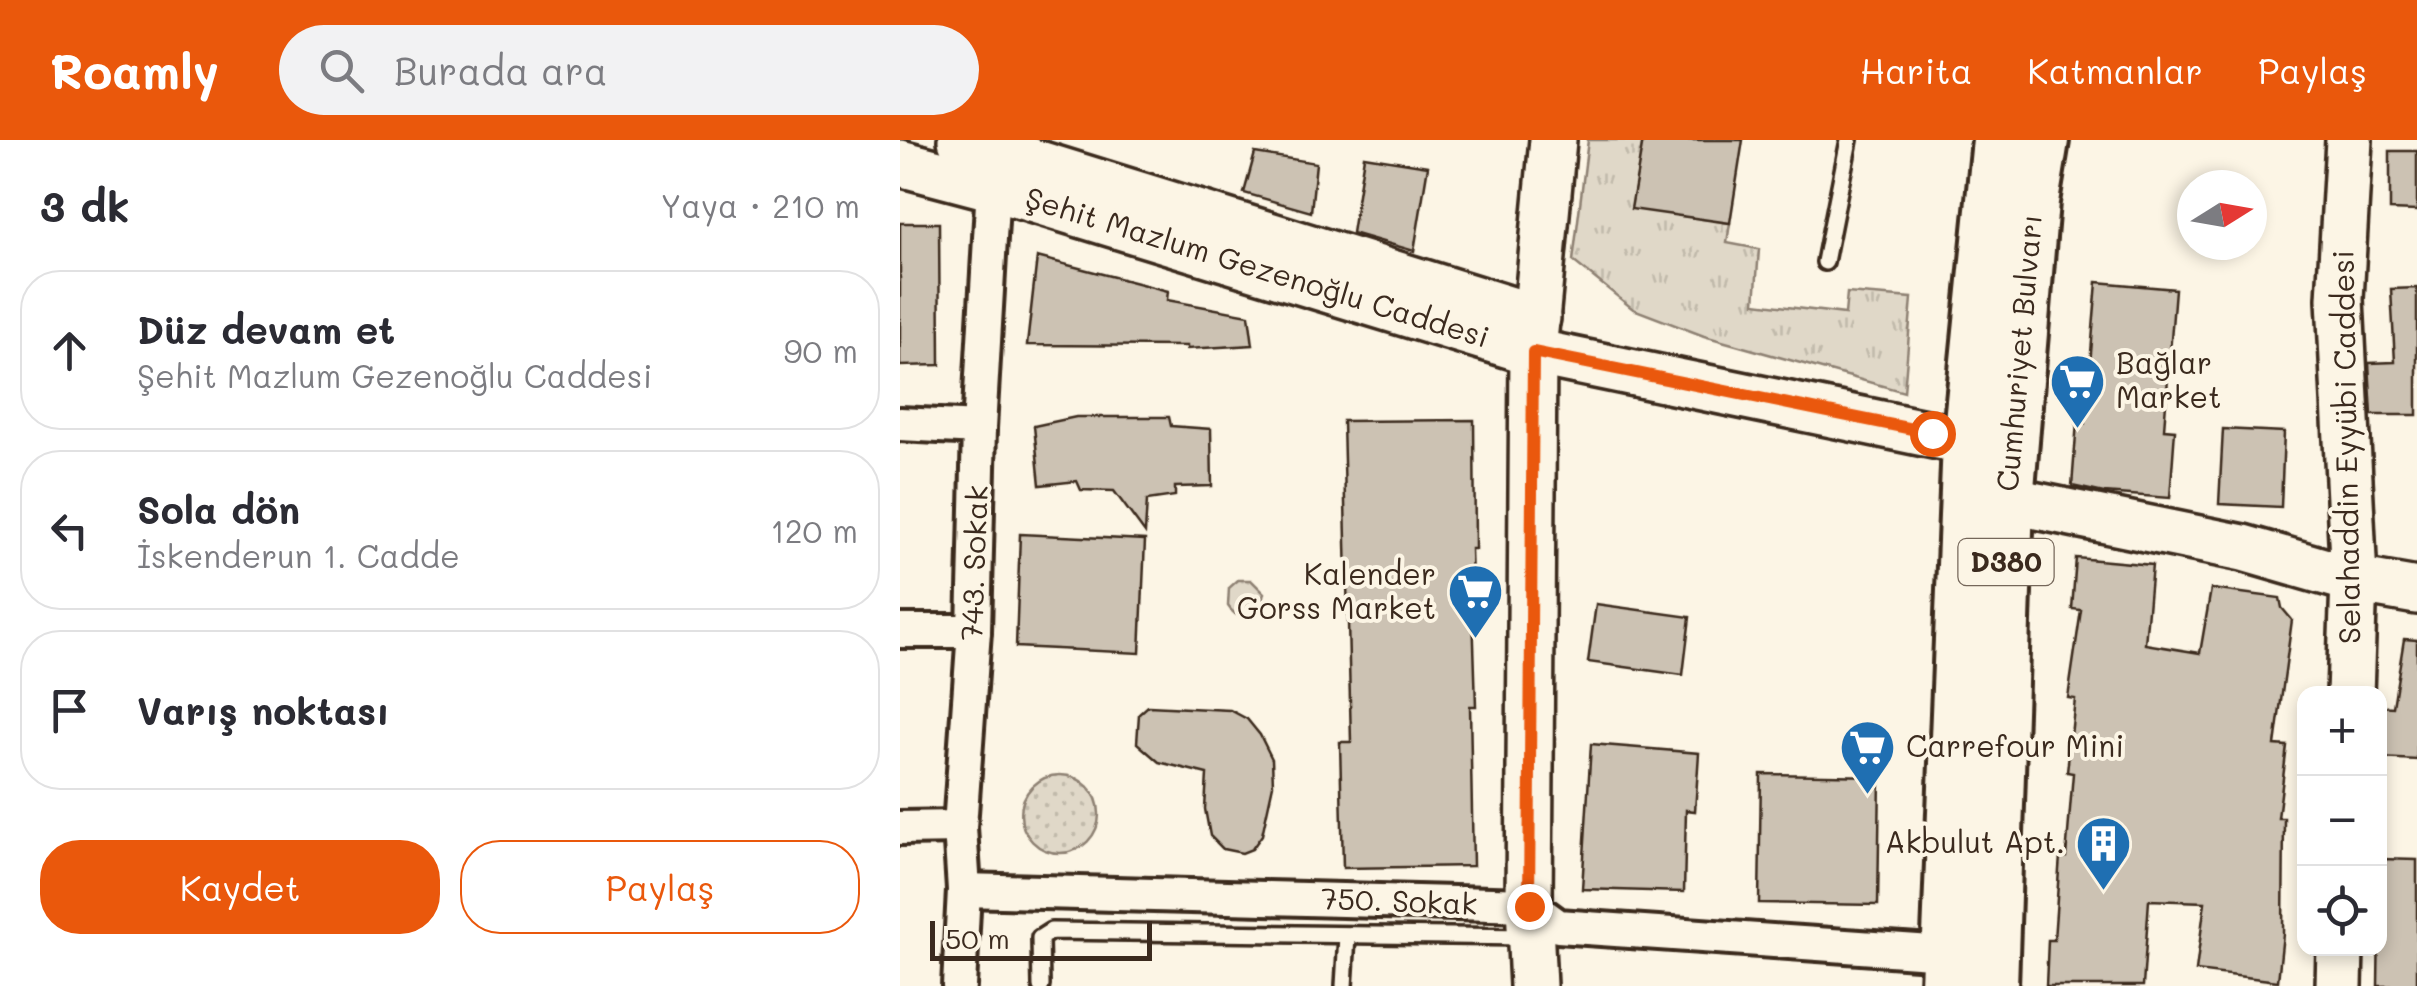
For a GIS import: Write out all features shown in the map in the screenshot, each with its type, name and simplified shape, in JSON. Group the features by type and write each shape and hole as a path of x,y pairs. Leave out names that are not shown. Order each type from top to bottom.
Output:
{"main road":[{"name":"Cumhuriyet Bulvarı","path":"1946,969 1968,442 1998,140"},
{"name":"Cumhuriyet Bulvarı","path":"1992,986 2008,500 2033,201 2043,140"}],"street":[{"path":"1533,986 1530,921 1535,335 1553,140"},
{"name":"Selahaddin Eyyübi Caddesi","path":"2349,140 2340,299 2354,580 2350,686"},
{"name":"Şehit Mazlum Gezenoğlu Caddesi","path":"900,163 986,154 1535,335 1968,442"},
{"name":"743. Sokak","path":"959,986 964,890 960,827 974,631 986,154"},
{"path":"900,424 979,428"},
{"path":"2008,500 2243,548 2354,580 2417,591"},
{"path":"900,631 974,631"},
{"path":"900,828 960,827"},
{"name":"750. Sokak","path":"964,890 1530,921 1946,969"},
{"path":"2339,986 2340,956"}],"lane":[{"path":"1825,262 1849,140"},
{"path":"1041,986 1040,938 1051,932 1347,936 1530,921"},
{"path":"1344,986 1347,936"}],"green space":[{"path":"1588,140 1643,140 1632,208 1730,223 1727,243 1759,249 1755,303 1845,314 1847,293 1912,298 1904,392 1704,336 1633,309 1573,261"},
{"path":"1238,580 1251,580 1264,593 1260,610 1251,615 1238,616 1228,606 1229,588"},
{"path":"1060,775 1075,778 1087,787 1096,799 1096,829 1087,841 1075,850 1060,853 1045,850 1033,841 1024,829 1021,814 1024,799 1033,787 1045,778"}],"building":[{"path":"1643,140 1743,140 1730,223 1631,209"},
{"path":"2390,151 2417,151 2417,211 2390,210"},
{"path":"1255,153 1316,163 1311,212 1244,193"},
{"path":"1364,156 1428,166 1414,251 1352,233"},
{"path":"900,223 939,223 940,365 900,366"},
{"path":"1037,257 1168,291 1167,300 1249,315 1253,345 1187,349 1027,345"},
{"path":"2097,282 2175,289 2164,429 2175,430 2170,498 2104,493 2072,486 2077,422 2085,423"},
{"path":"2417,288 2417,415 2372,415 2369,363 2395,362 2391,289"},
{"path":"1076,417 1169,417 1171,426 1211,429 1212,486 1175,487 1175,496 1147,500 1145,533 1114,491 1081,490 1077,481 1040,485 1034,426"},
{"path":"1474,420 1475,549 1471,549 1476,706 1470,706 1473,866 1343,868 1340,742 1351,742 1343,421"},
{"path":"2223,429 2284,432 2281,507 2219,504"},
{"path":"1020,534 1145,540 1140,653 1016,647"},
{"path":"2076,558 2152,565 2145,644 2200,653 2211,589 2280,598 2282,608 2292,620 2275,745 2287,746 2278,818 2284,818 2283,934 2278,981 2196,971 2205,902 2149,900 2143,986 2046,986 2048,940 2054,940 2060,856 2066,857 2073,773 2067,772 2075,699 2068,698 2081,610 2072,609"},
{"path":"1596,604 1690,617 1683,675 1588,662"},
{"path":"2404,639 2417,640 2417,760 2387,758 2387,707 2393,707"},
{"path":"1148,706 1230,710 1247,719 1260,735 1272,759 1273,785 1262,835 1252,849 1242,853 1223,849 1210,836 1205,809 1207,774 1159,762 1137,743 1139,714"},
{"path":"1591,744 1699,753 1695,811 1686,810 1684,892 1582,889"},
{"path":"1761,774 1880,776 1878,905 1759,903"},
{"path":"2387,859 2417,860 2417,986 2378,986 2378,956 2387,956"}],"place":[{"name":"Bağlar Market","path":"2077,430"},
{"name":"Kalender Gorss Market","path":"1475,641"},
{"name":"Carrefour Mini","path":"1867,796"},
{"name":"Akbulut Apt.","path":"2104,892"}],"route":[{"path":"1529,906 1533,352 1932,433"}]}
